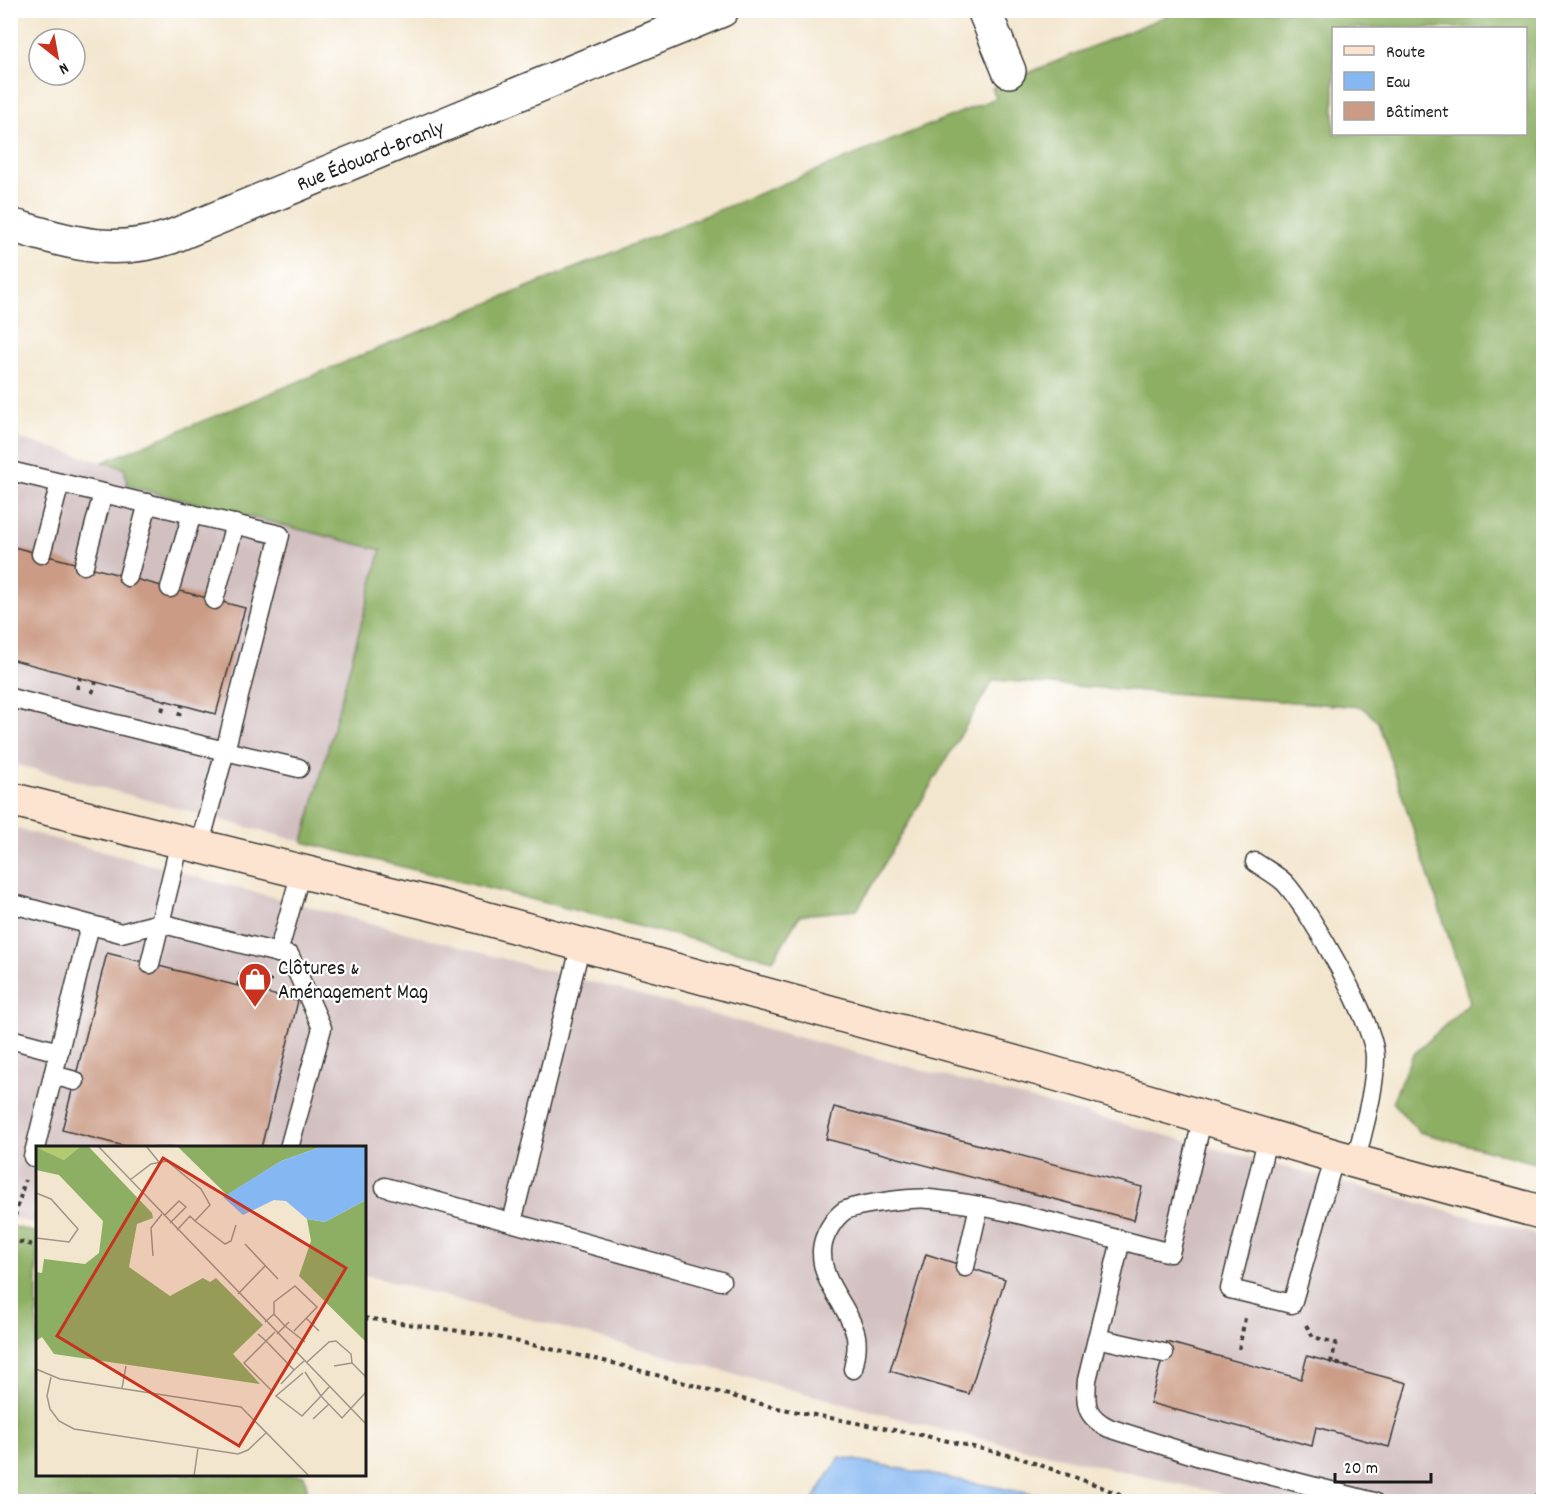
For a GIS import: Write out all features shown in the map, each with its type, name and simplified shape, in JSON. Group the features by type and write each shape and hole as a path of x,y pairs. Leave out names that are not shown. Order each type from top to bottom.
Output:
{"street":[{"name":"Rue Édouard-Branly","path":"10,225 92,246 121,247 151,243 722,10"},
{"path":"984,10 1009,71"},
{"path":"10,799 440,906 581,944 1039,1069 1544,1214"}],"lane":[{"path":"10,471 280,535 225,752 160,923 150,964"},
{"path":"42,554 60,483"},
{"path":"84,565 103,493"},
{"path":"128,577 148,503"},
{"path":"170,588 192,514"},
{"path":"213,600 235,524"},
{"path":"10,698 225,752 299,768"},
{"path":"1255,862 1283,881 1304,907 1354,997 1369,1030 1375,1056 1372,1090 1292,1304 1230,1289 1268,1136"},
{"path":"278,953 301,872"},
{"path":"10,903 121,933 160,923 290,956 322,1028 290,1146"},
{"path":"37,1146 90,925"},
{"path":"512,1222 581,944"},
{"path":"10,1039 59,1052"},
{"path":"53,1075 75,1082"},
{"path":"853,1369 857,1350 855,1329 826,1278 822,1248 830,1225 845,1211 868,1204 927,1198 979,1206 1170,1253 1203,1117"},
{"path":"385,1187 721,1281"},
{"path":"965,1267 979,1206"},
{"path":"1121,1240 1087,1380 1086,1400 1089,1412 1097,1422 1109,1428 1203,1458 1374,1502"},
{"path":"1097,1338 1164,1353"}],"path":[{"path":"10,1234 35,1157"},
{"path":"10,1240 36,1246"},
{"path":"366,1318 488,1335 613,1363 782,1409 860,1422 983,1449 1094,1484 1137,1502"},
{"path":"1313,1337 1336,1343 1331,1362 1353,1368"}],"shaded area":[{"path":"10,436 124,468 267,521 381,550 303,842 11,763"},
{"path":"10,827 1543,1236 1543,1501 1253,1501 942,1430 366,1275 366,1146 36,1146 36,1225 11,1217"}],"green space":[{"path":"1178,11 1543,11 1543,1165 1419,1132 1392,1102 1412,1056 1470,1002 1378,722 1362,707 993,680 857,910 800,915 773,960 303,842 381,550 128,486 124,468 103,462 996,98 992,88"},
{"path":"11,1226 36,1233 36,1476 304,1476 310,1501 11,1501"}],"water":[{"path":"840,1457 1032,1494 1028,1502 812,1501"}],"building":[{"path":"10,546 245,608 216,714 10,659"},
{"path":"107,953 298,1001 262,1146 124,1146 62,1130"},
{"path":"834,1107 1142,1187 1134,1220 826,1139"},
{"path":"926,1254 1005,1279 969,1394 890,1371"},
{"path":"1167,1342 1301,1379 1307,1356 1407,1383 1389,1447 1316,1427 1312,1446 1150,1403"}],"place":[{"name":"Clôtures & Aménagement Mag","path":"255,1008"}]}
